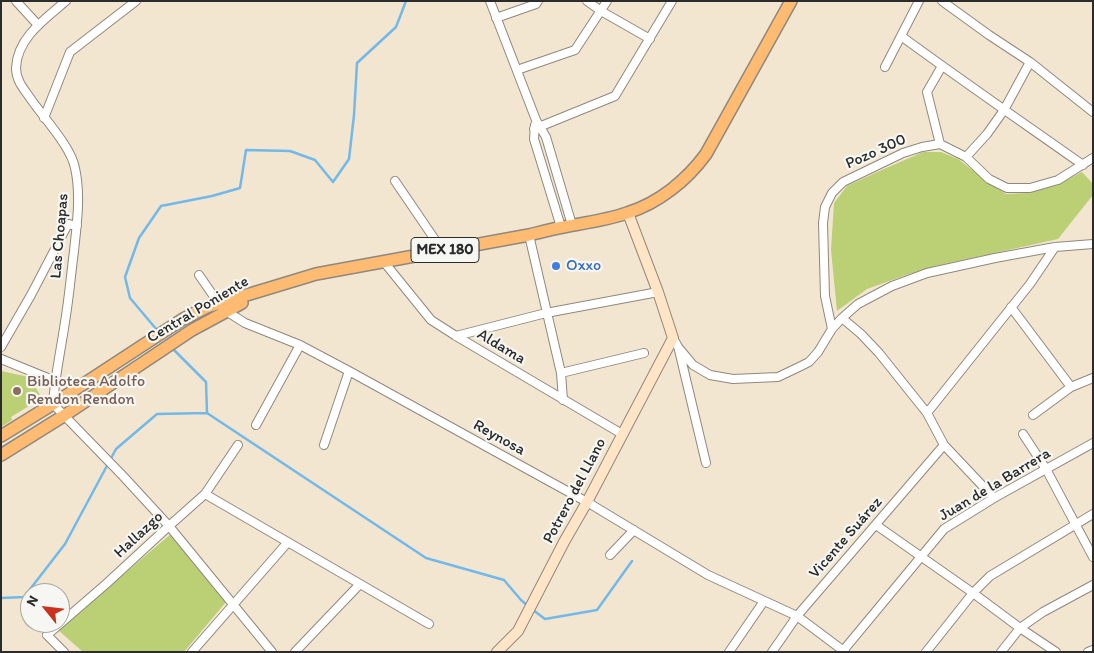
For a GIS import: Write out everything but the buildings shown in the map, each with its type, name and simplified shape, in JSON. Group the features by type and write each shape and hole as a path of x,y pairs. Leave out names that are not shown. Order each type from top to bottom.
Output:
{"main road":[{"name":"MEX 180","path":"384,262 529,235 628,213 653,202 696,168 706,154 791,1"},
{"name":"Central Poniente","path":"1,455 65,415 222,308 263,291 316,274 384,262"},
{"name":"Central Poniente","path":"1,436 183,319 207,308 222,308"}],"street":[{"path":"16,1 38,25"},
{"name":"Las Choapas","path":"53,404 55,381 66,320 77,226 78,184 75,165 67,148 19,82 16,70 20,48 25,40 38,25 66,1"},
{"path":"44,118 70,52 136,1"},
{"path":"490,1 517,70 536,126 546,136 556,172 566,226"},
{"path":"496,18 536,4 538,1"},
{"path":"587,1 650,39"},
{"path":"517,70 575,50 607,1"},
{"path":"536,126 615,96 672,1"},
{"path":"885,66 919,1"},
{"path":"942,1 1030,62 1093,112"},
{"path":"901,36 1083,165"},
{"path":"966,157 987,134 1004,110 1030,62"},
{"path":"942,66 927,92 940,144 966,157 989,179 1006,188 1030,188 1058,180 1093,158"},
{"path":"536,126 534,139 545,174 566,226"},
{"name":"Pozo 300","path":"832,329 825,296 823,223 825,206 832,193 843,182 903,153 940,144"},
{"path":"545,174 556,172"},
{"path":"395,181 442,250"},
{"path":"628,213 676,343 706,463"},
{"path":"1,348 68,224 77,226"},
{"path":"529,235 561,373 564,400"},
{"path":"676,343 693,364 710,375 733,379 778,376 809,362 842,318 858,304 892,286 927,273 994,258 1055,247 1093,244"},
{"path":"927,413 1030,284 1055,247"},
{"name":"Aldama","path":"384,262 431,320 622,434"},
{"path":"199,275 222,308"},
{"path":"456,336 546,313 658,292"},
{"path":"1011,307 1071,387"},
{"name":"Reynosa","path":"222,308 245,324 300,345 348,370 588,502 708,575 797,616 843,651"},
{"path":"842,318 879,353 927,413 944,445 994,498"},
{"name":"Potrero del Llano","path":"497,652 518,630 564,542 588,502 622,434 676,343"},
{"path":"256,425 300,345"},
{"path":"561,373 644,353"},
{"path":"1,359 55,381"},
{"path":"324,445 348,370"},
{"path":"1033,415 1071,387 1093,378"},
{"path":"53,404 169,526 272,652"},
{"path":"1023,434 1046,469 1093,557"},
{"name":"Juan de la Barrera","path":"843,651 922,558 944,529 994,498 1093,443"},
{"name":"Hallazgo","path":"64,652 47,635 205,494 238,445"},
{"name":"Vicente Suárez","path":"772,652 797,616 944,445"},
{"path":"205,494 429,624"},
{"path":"926,652 973,593 990,576 1075,523 1093,514"},
{"path":"876,525 1056,652"},
{"path":"610,555 634,530"},
{"path":"192,652 288,542"},
{"path":"295,652 360,584"},
{"path":"1001,652 1020,628 1043,612 1093,585"},
{"path":"729,652 764,601"},
{"path":"1088,652 1093,650"}],"green space":[{"path":"923,152 941,152 958,159 1006,194 1026,193 1058,185 1082,172 1093,184 1093,195 1058,239 936,266 906,275 867,289 837,311 831,250 834,203 847,186"},
{"path":"1,371 29,377 42,398 11,417 12,420 1,427"},
{"path":"172,533 226,602 184,652 83,652 61,633 70,633 70,620"}],"waterway":[{"path":"157,330 130,298 125,277 139,238 161,206 212,196 240,188 246,150 290,151 315,160 333,182 349,159 357,63 396,27 406,1"},
{"path":"172,348 206,382 207,413"},
{"path":"1,598 24,597 65,544 116,449 157,414 207,413 426,558 504,580 528,606"},
{"path":"533,610 545,619 597,610 632,561"}],"place":[{"name":"Oxxo","path":"556,266"},
{"name":"Biblioteca Adolfo Rendon Rendon","path":"17,391"}]}
